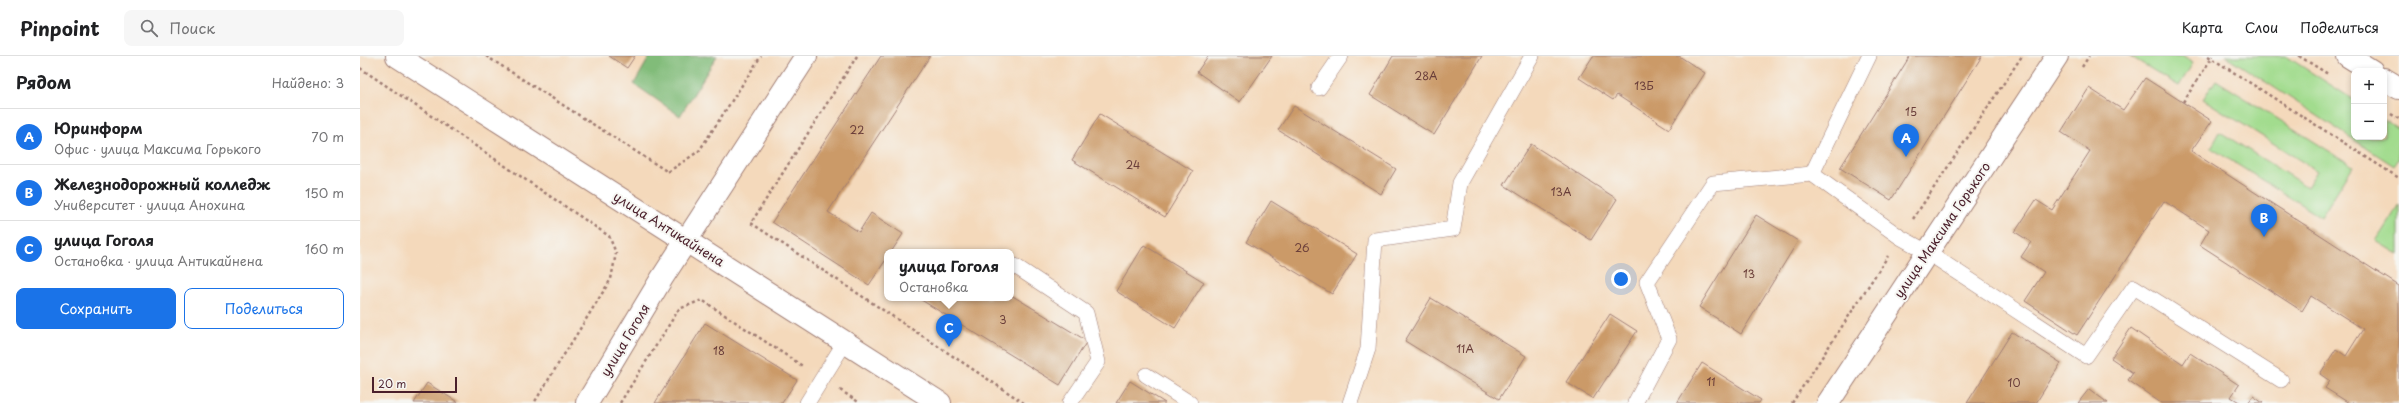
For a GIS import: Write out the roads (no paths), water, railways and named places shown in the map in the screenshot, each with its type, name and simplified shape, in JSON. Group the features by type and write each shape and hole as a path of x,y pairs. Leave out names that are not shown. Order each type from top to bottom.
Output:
{"main road":[{"name":"улица Антикайнена","path":"397,56 940,403"},
{"name":"улица Гоголя","path":"587,403 687,242 806,56"},
{"name":"улица Максима Горького","path":"1828,403 2057,56"},
{"path":"2348,56 2367,68"},
{"path":"2387,81 2399,88"}],"lane":[{"path":"1319,88 1341,56"},
{"path":"1350,403 1368,349 1375,240 1453,230 1460,183 1532,56"},
{"path":"1812,174 1868,56"},
{"path":"1635,403 1669,339 1647,282 1713,183 1812,174 1900,237 1927,252 2086,356 2134,287 2281,380"},
{"path":"1015,266 1086,313 1098,362 1070,403"},
{"path":"807,403 845,342"},
{"path":"1146,376 1190,403"}],"place":[{"name":"Юринформ","path":"1906,157"},
{"name":"Железнодорожный колледж","path":"2264,237"},
{"name":"улица Гоголя","path":"949,347"}]}
